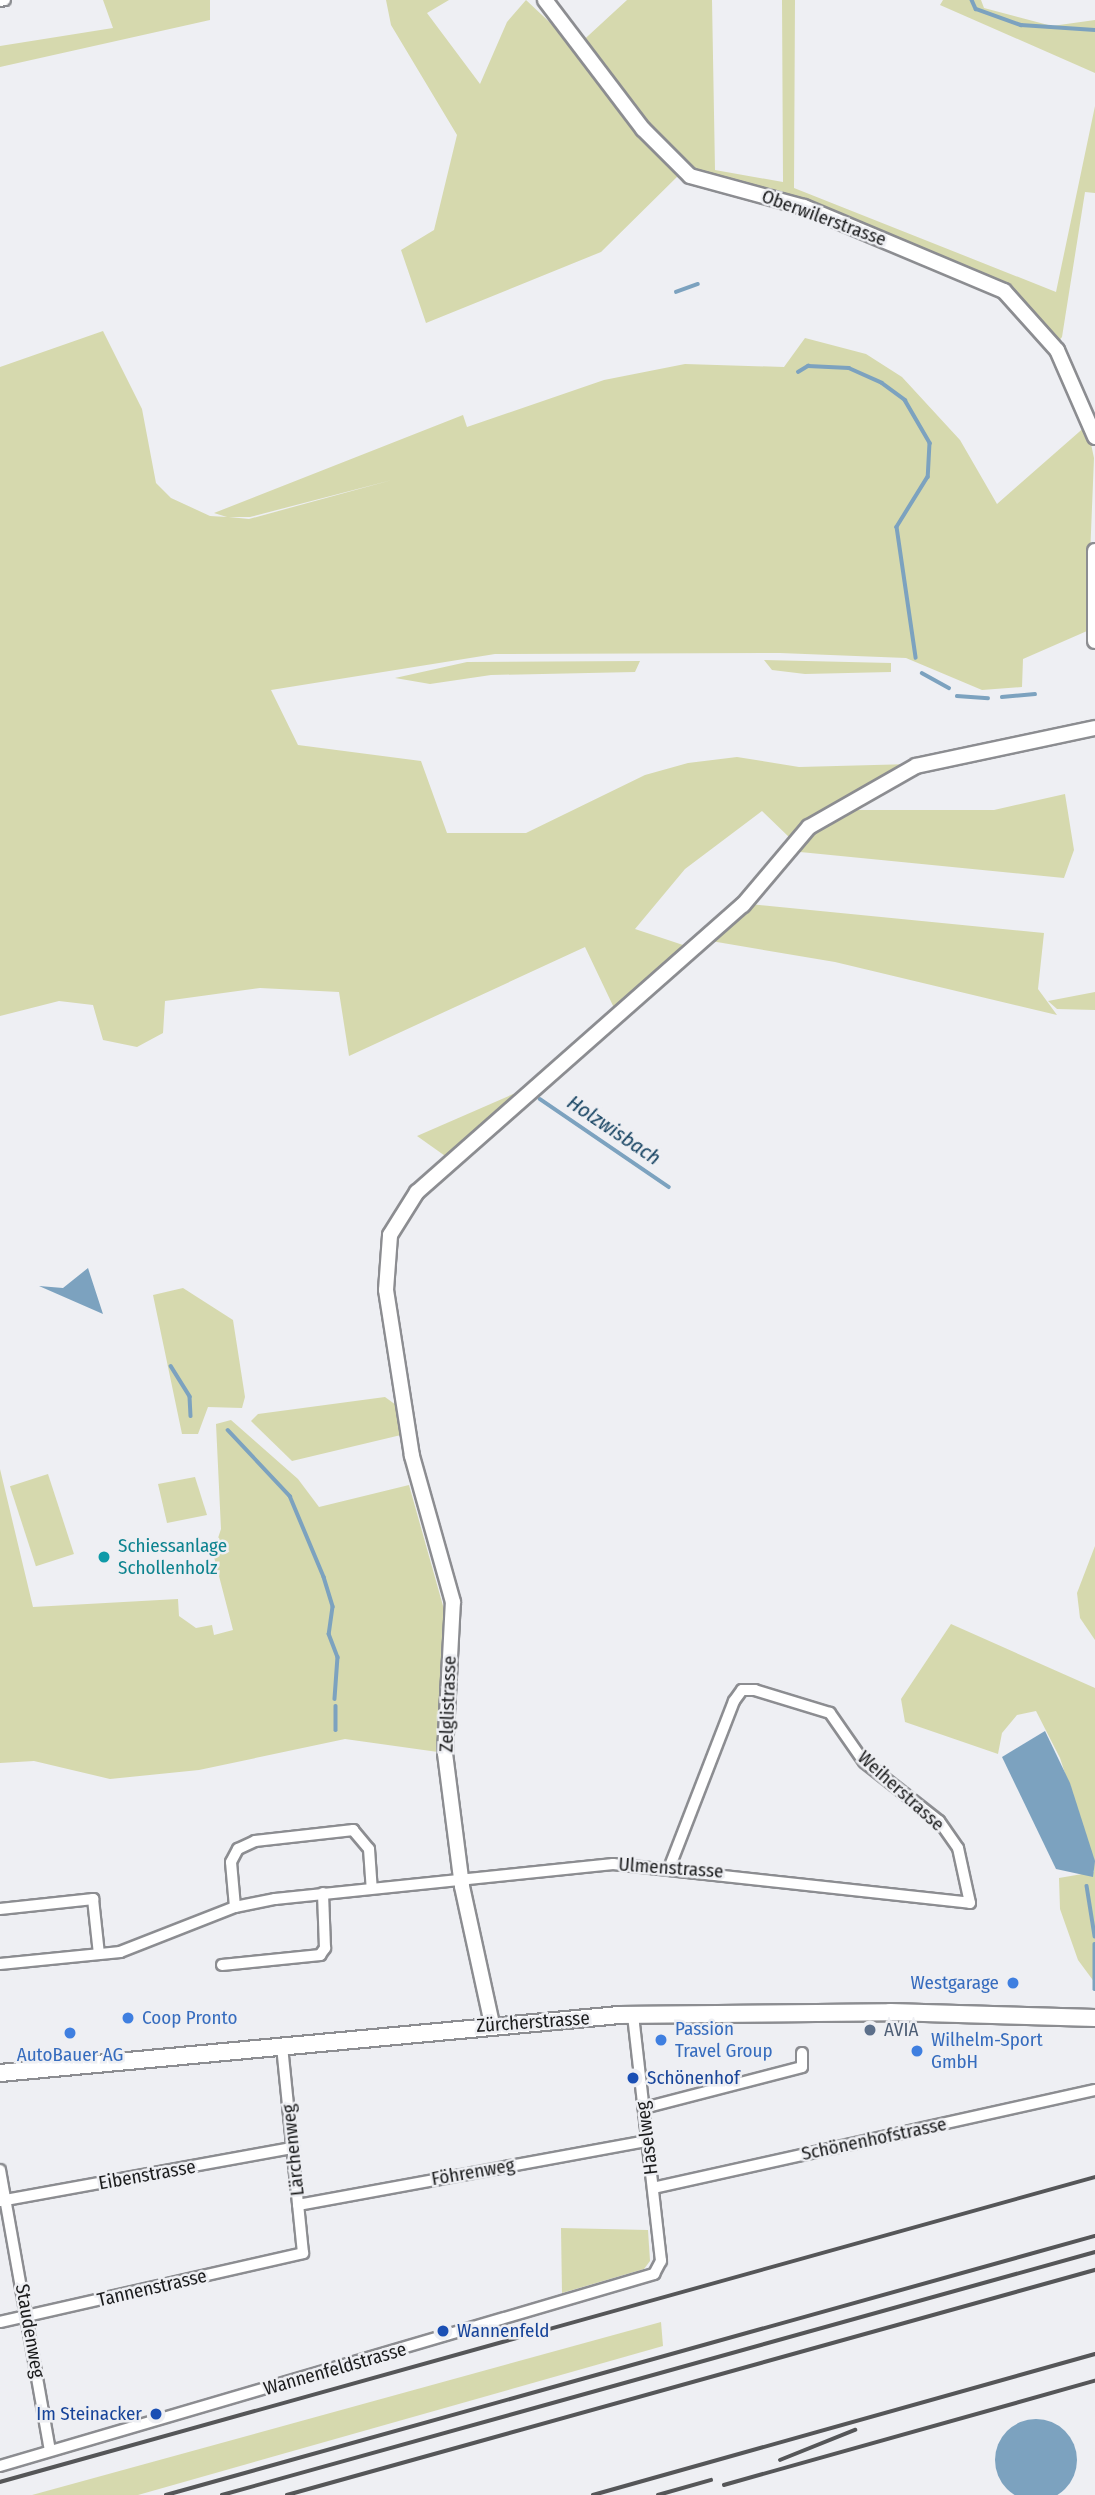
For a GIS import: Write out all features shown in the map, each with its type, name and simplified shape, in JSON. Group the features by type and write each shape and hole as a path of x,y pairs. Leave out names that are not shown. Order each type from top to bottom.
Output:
{"main road":[{"name":"Zürcherstrasse","path":"0,2073 492,2024 633,2015 1069,2014 1095,2011"},
{"name":"Zürcherstrasse","path":"1069,2014 1095,2018"}],"street":[{"name":"Oberwilerstrasse","path":"545,0 643,129 690,176 804,207 1004,291 1057,350 1095,437"},
{"path":"1095,551 1095,641"},
{"name":"Zelglistrasse","path":"492,2024 462,1879 444,1745 453,1602 417,1481 401,1387 385,1256 395,1226 417,1192 743,905 809,827 916,766 1095,728"},
{"name":"Weiherstrasse","path":"670,1866 734,1701 742,1690 755,1690 830,1713 864,1762 939,1821 958,1849 970,1903"},
{"path":"235,1907 231,1862 238,1849 256,1841 353,1830 369,1849 372,1888"},
{"name":"Ulmenstrasse","path":"0,1964 99,1954 153,1942 235,1907 323,1893 613,1864 670,1866 970,1903"},
{"path":"222,1965 320,1955 325,1948 323,1893"},
{"path":"0,1909 93,1899 99,1954"},
{"name":"Haselweg","path":"633,2015 661,2261"},
{"name":"Lärchenweg","path":"282,2046 303,2253"},
{"path":"644,2108 802,2067 802,2053"},
{"name":"Schönenhofstrasse","path":"653,2188 1095,2090"},
{"name":"Föhrenweg","path":"299,2205 647,2141"},
{"name":"Eibenstrasse","path":"3,2201 293,2148"},
{"name":"Staudenweg","path":"0,2170 3,2201 28,2316 50,2450"},
{"name":"Tannenstrasse","path":"0,2322 303,2253"},
{"name":"Wannenfeldstrasse","path":"0,2466 650,2276 661,2261"}],"green space":[{"path":"103,0 210,0 210,20 0,67 0,46 113,28"},
{"path":"386,0 449,0 427,13 480,84 507,22 526,0 576,47 627,0 712,0 715,170 783,182 782,0 795,0 794,188 1056,292 1095,106 1095,193 1085,192 1062,337 1057,343 1010,289 684,170 601,252 426,323 401,250 434,230 457,135 391,25"},
{"path":"943,0 981,0 984,8 1052,26 1095,20 1095,73 940,5"},
{"path":"103,331 142,409 156,483 171,498 210,516 227,517 214,513 463,415 467,427 604,380 685,364 784,367 805,338 866,354 902,377 960,440 997,504 1087,425 1094,458 1087,631 1023,659 1022,687 982,690 906,658 780,653 495,654 271,690 298,745 421,761 447,833 526,833 645,775 688,763 737,757 799,767 912,764 790,838 762,811 685,869 635,929 689,947 616,1012 585,947 349,1056 339,992 260,988 165,1001 163,1033 137,1047 103,1040 93,1005 59,1001 0,1016 0,367","holes":["392,480 249,519 229,517 250,517"]},
{"path":"764,660 891,663 891,672 805,674 772,670"},
{"path":"640,661 635,672 491,675 430,684 395,678 467,662"},
{"path":"1065,794 1074,850 1064,878 790,851 812,829 857,804 858,810 994,810"},
{"path":"750,904 1044,933 1038,989 1057,1015 835,962 711,941"},
{"path":"1095,992 1095,1010 1057,1009 1048,1001"},
{"path":"534,1085 448,1158 417,1136"},
{"path":"183,1288 233,1320 245,1397 242,1408 208,1407 198,1434 182,1434 153,1295"},
{"path":"385,1397 396,1405 401,1435 292,1461 251,1421 258,1414"},
{"path":"231,1420 298,1479 319,1507 409,1485 447,1620 438,1752 345,1739 199,1770 110,1779 34,1761 0,1763 0,1469 33,1607 178,1599 179,1616 196,1628 212,1625 214,1635 233,1630 213,1553 221,1529 216,1424"},
{"path":"48,1474 74,1554 36,1566 10,1486"},
{"path":"195,1477 207,1515 167,1523 158,1484"},
{"path":"1095,1546 1095,1640 1080,1618 1077,1593"},
{"path":"951,1624 1095,1688 1095,1983 1078,1960 1060,1909 1059,1878 1094,1872 1093,1859 1060,1758 1036,1711 1017,1715 1002,1733 998,1754 905,1722 901,1699"},
{"path":"561,2228 648,2230 650,2261 644,2269 562,2293"},
{"path":"661,2322 663,2346 138,2495 32,2495"}],"water":[{"path":"88,1268 103,1314 39,1286 63,1288"},
{"path":"1045,1731 1070,1783 1095,1861 1093,1877 1056,1869 1002,1757"},
{"path":"1028,2419 1044,2419 1059,2426 1070,2437 1077,2452 1074,2476 1065,2489 1044,2501 1028,2501 1013,2494 1002,2483 995,2468 995,2452 1002,2437 1013,2426"}],"waterway":[{"path":"972,0 976,9 1021,25 1095,30"},
{"path":"676,292 698,284"},
{"path":"798,372 808,366 849,368 882,383 905,400 930,443 928,477 897,527 916,658"},
{"path":"922,673 949,688"},
{"path":"1002,697 1035,694"},
{"path":"957,696 988,698"},
{"name":"Holzwisbach","path":"540,1099 669,1187"},
{"path":"171,1366 190,1397 191,1416"},
{"path":"228,1430 290,1496 324,1577 333,1607 329,1634 338,1657 335,1699"},
{"path":"336,1706 336,1730"},
{"path":"1087,1886 1095,1936"},
{"path":"1095,1944 1095,1989"}],"railway":[{"path":"0,2482 1095,2177"},
{"path":"166,2495 1095,2236"},
{"path":"222,2495 1095,2252"},
{"path":"287,2495 1095,2270"},
{"path":"593,2495 1095,2354"},
{"path":"724,2485 1095,2381"},
{"path":"780,2460 855,2430"},
{"path":"658,2495 711,2480"}],"place":[{"name":"Schiessanlage Schollenholz","path":"104,1557"},
{"name":"Westgarage","path":"1013,1983"},
{"name":"Coop Pronto","path":"128,2018"},
{"name":"AVIA","path":"870,2030"},
{"name":"AutoBauer AG","path":"70,2033"},
{"name":"Passion Travel Group","path":"661,2040"},
{"name":"Wilhelm-Sport GmbH","path":"917,2051"},
{"name":"Schönenhof","path":"633,2078"},
{"name":"Wannenfeld","path":"443,2331"},
{"name":"Im Steinacker","path":"156,2414"}]}
